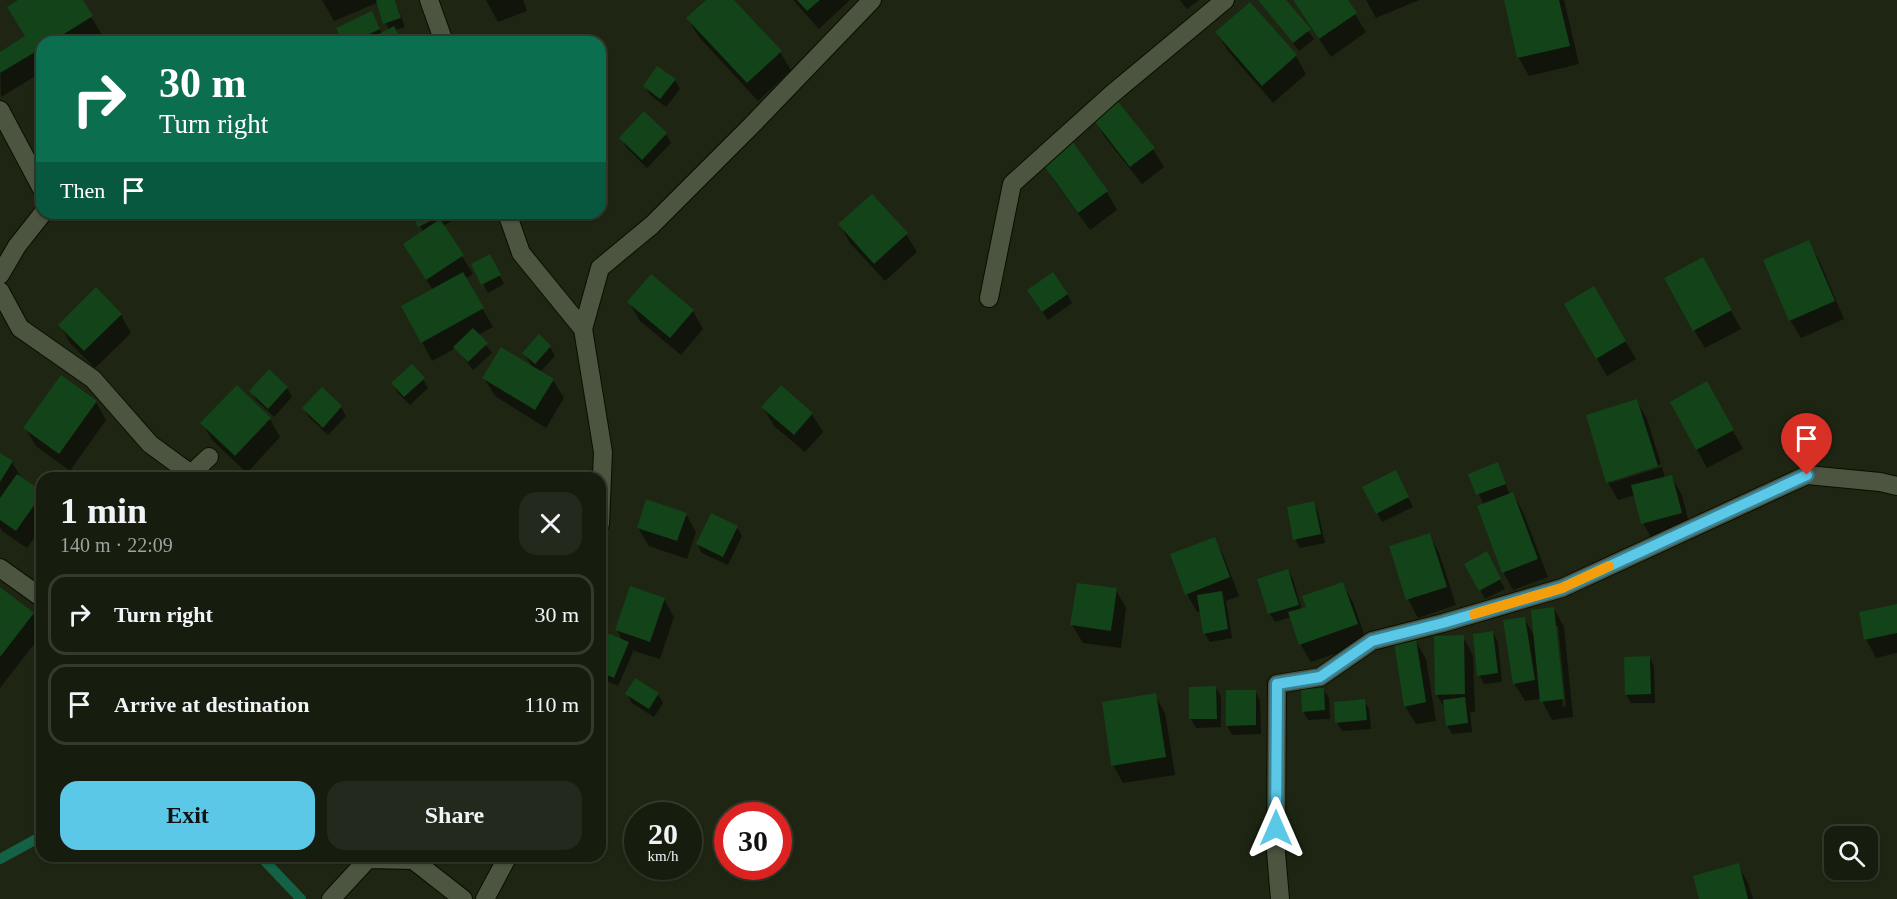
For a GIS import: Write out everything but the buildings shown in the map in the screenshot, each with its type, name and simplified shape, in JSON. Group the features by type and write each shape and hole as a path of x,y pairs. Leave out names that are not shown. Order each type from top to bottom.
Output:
{"street":[{"path":"429,0 442,36"},
{"path":"602,472 603,452 584,329 600,268 652,225 872,0"},
{"path":"989,298 1012,184 1112,94 1225,0"},
{"path":"0,110 36,178"},
{"path":"0,275 17,246 38,219"},
{"path":"509,219 521,253 584,329"},
{"path":"0,291 20,328 93,379 150,444 188,472"},
{"path":"193,472 209,457"},
{"path":"1280,899 1276,852 1277,684 1320,677 1372,641 1562,588 1807,475 1880,482 1897,486"},
{"path":"0,568 36,594"},
{"path":"331,899 364,862"},
{"path":"416,862 463,899"},
{"path":"485,899 505,862"}],"waterway":[{"path":"0,859 36,839"},
{"path":"266,862 301,899"}],"slow traffic":[{"path":"1474,614 1562,588 1609,566"}],"route":[{"path":"1276,828 1277,684 1320,677 1372,641 1562,588 1807,475"}]}
